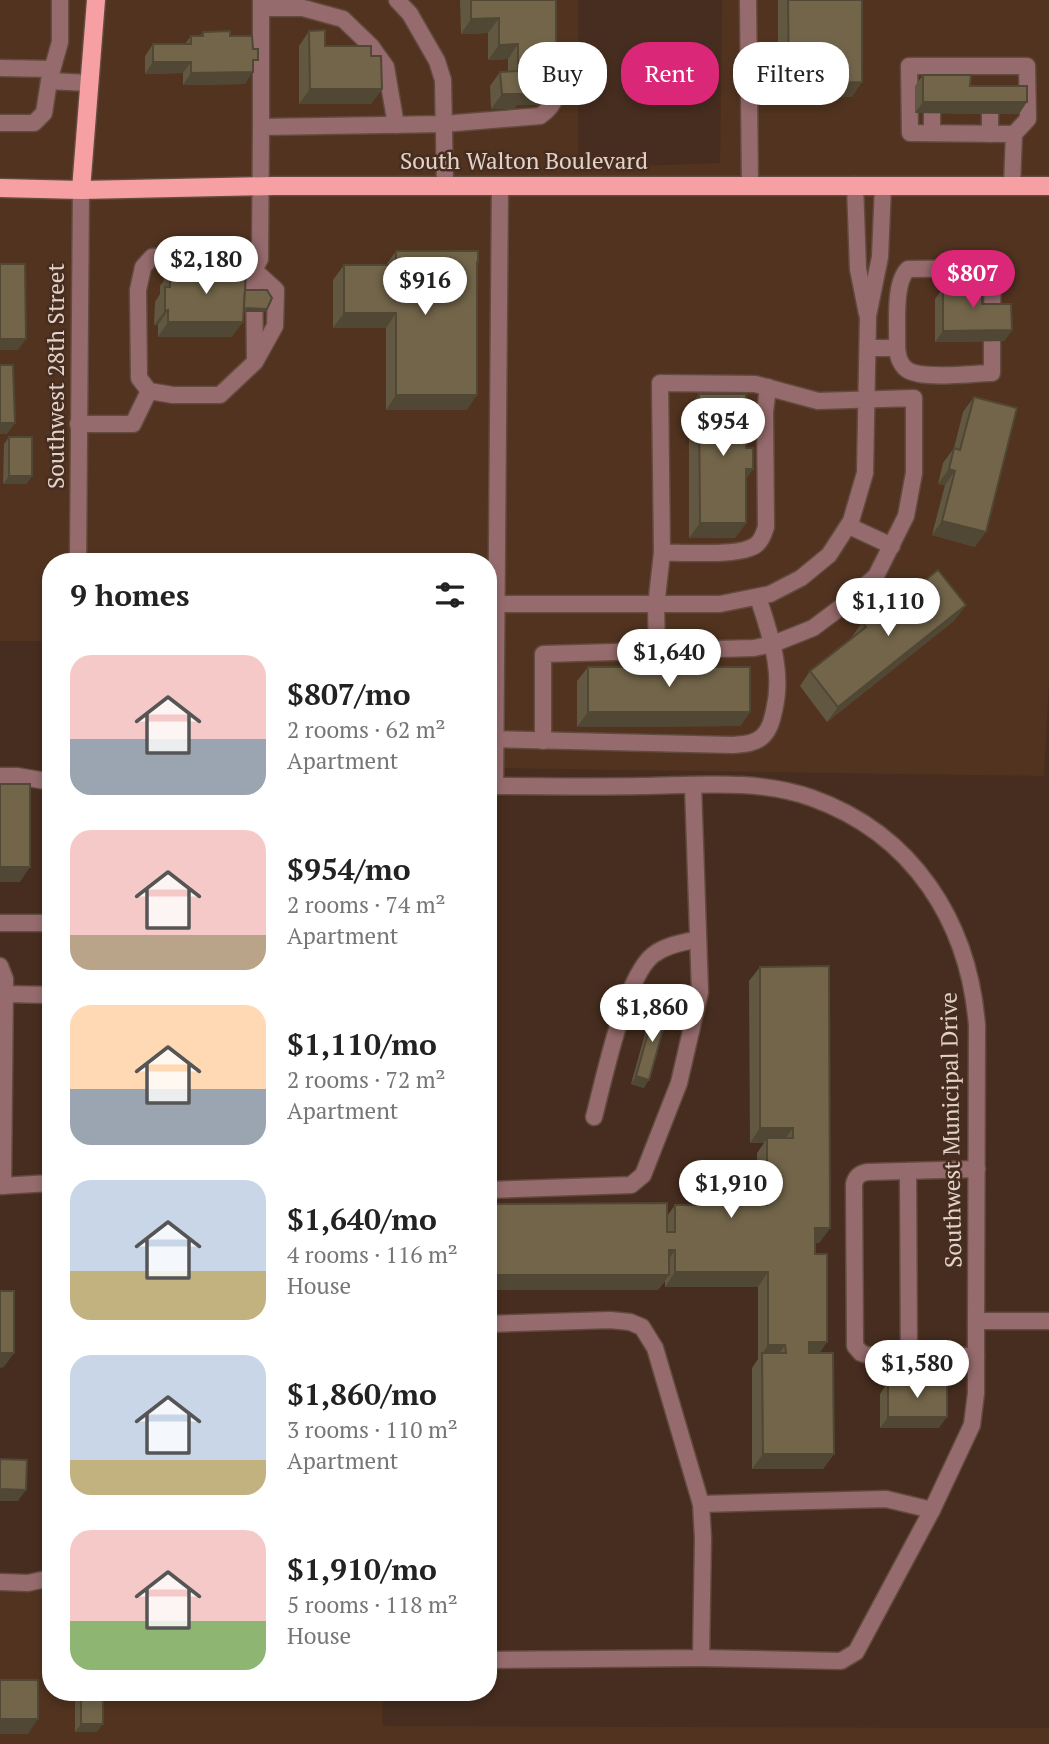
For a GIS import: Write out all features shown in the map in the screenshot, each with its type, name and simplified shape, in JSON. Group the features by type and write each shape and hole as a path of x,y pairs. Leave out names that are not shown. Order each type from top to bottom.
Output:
{"main road":[{"path":"81,190 96,0"},
{"name":"South Walton Boulevard","path":"0,188 81,190 500,185 1049,186"}],"street":[{"path":"0,123 34,123 44,113 50,75 60,42 60,0"},
{"path":"397,0 411,14 437,61 443,80 445,186"},
{"path":"748,0 750,185"},
{"path":"254,270 230,257 184,255 152,257 143,267 138,290 139,378 149,391 173,395 220,395 255,362 254,270 260,259 261,4 303,8 343,19 371,46 386,67 396,125"},
{"path":"261,127 443,124 540,116 551,108 556,99 554,37"},
{"path":"1012,186 1014,134 1028,120 1027,66 909,66 910,133 1014,134"},
{"path":"932,66 932,86"},
{"path":"990,66 990,86"},
{"path":"0,68 89,83"},
{"path":"932,113 932,133"},
{"path":"990,113 990,134"},
{"path":"493,553 500,185"},
{"path":"855,185 858,269 868,316"},
{"path":"497,604 720,604 758,597 792,584 821,564 849,526 865,473 868,316 880,257 883,186"},
{"name":"Southwest 28th Street","path":"78,553 81,190"},
{"path":"992,315 993,268 908,269 901,275 897,348 898,359 905,369 917,375 992,373 992,342"},
{"path":"868,348 897,348"},
{"path":"543,741 543,654 657,652 729,650 773,645 813,628 876,576 906,516 914,473 914,398 818,401 768,387 726,382 660,383 662,552 656,606 657,652"},
{"path":"662,552 734,551 751,548 761,540 766,527 765,412 768,387"},
{"path":"78,424 133,424 149,391"},
{"path":"849,526 892,546"},
{"path":"497,739 748,744 762,737 771,725 779,676 773,645 758,597"},
{"path":"0,776 42,780"},
{"path":"497,1191 631,1185 643,1175 679,1083 700,992 693,785"},
{"name":"Southwest Municipal Drive","path":"497,786 742,786 811,798 852,817 889,842 916,870 955,929 974,991 977,1026 976,1393 972,1425 932,1510 856,1652 841,1661 701,1658 497,1660"},
{"path":"0,923 42,923"},
{"path":"593,1117 634,979 644,964 666,947 698,939"},
{"path":"0,966 5,979 1,1186 42,1184"},
{"path":"3,996 42,995"},
{"path":"976,1356 861,1353 855,1346 855,1333 856,1178 861,1173 868,1172 977,1169"},
{"path":"908,1171 909,1355"},
{"path":"497,1324 610,1320 630,1322 642,1327 654,1348 701,1504 701,1658"},
{"path":"976,1321 1049,1321"},
{"path":"701,1504 879,1499 932,1510"},
{"path":"0,1582 28,1583 42,1580"}],"shaded area":[{"path":"0,0 578,0 578,42 518,42 518,105 578,105 578,168 720,163 722,0 1049,0 1049,681 1044,776 497,768 497,553 42,553 42,641 0,641"},
{"path":"0,1591 42,1591 42,1701 382,1701 383,1726 1049,1728 1049,1744 0,1744"}],"building":[{"path":"471,0 556,0 556,42 499,45 499,18 471,19"},
{"path":"788,0 862,0 862,82 849,82 849,42 789,42"},
{"path":"325,30 325,46 371,46 371,56 381,56 382,89 310,89 309,31"},
{"path":"230,31 230,36 252,36 253,49 258,49 258,60 253,60 253,72 191,73 191,62 153,62 153,44 191,44 191,36 203,36 203,32"},
{"path":"518,71 518,94 502,94 500,72"},
{"path":"923,75 971,75 970,86 1027,86 1027,102 923,102"},
{"path":"396,251 478,251 477,395 396,395 396,313 344,313 344,265 396,265"},
{"path":"0,264 25,264 26,339 0,339"},
{"path":"220,266 230,272 246,272 243,322 168,322 165,287 170,287 170,271 209,272"},
{"path":"950,280 975,280 975,288 982,288 982,304 1011,304 1012,330 943,331 943,288 951,288"},
{"path":"245,290 267,290 272,298 267,309 244,308"},
{"path":"0,365 13,365 15,423 0,423"},
{"path":"699,394 746,394 746,448 753,448 753,469 746,469 746,523 700,523"},
{"path":"974,397 1017,408 986,532 942,521 955,471 949,469 954,448 960,450"},
{"path":"9,437 32,437 32,476 9,476"},
{"path":"938,570 966,605 838,707 810,671 866,627 862,622 878,610 882,615"},
{"path":"659,660 679,660 679,667 750,667 750,712 588,712 588,667 659,667"},
{"path":"0,784 30,784 30,867 0,867"},
{"path":"829,966 830,1228 815,1228 815,1254 827,1254 827,1342 809,1342 809,1353 833,1353 834,1454 763,1454 762,1353 786,1353 785,1345 768,1345 768,1272 675,1272 675,1250 669,1250 669,1275 497,1275 497,1204 667,1203 667,1232 675,1232 675,1205 767,1205 767,1138 793,1138 793,1128 760,1128 760,967"},
{"path":"655,1008 668,1012 649,1080 636,1076"},
{"path":"0,1291 14,1291 14,1353 0,1353"},
{"path":"888,1382 947,1382 947,1417 888,1417"},
{"path":"0,1459 27,1460 26,1490 0,1489"},
{"path":"0,1680 38,1680 38,1719 0,1719"},
{"path":"81,1701 103,1701 103,1724 81,1724"}]}
